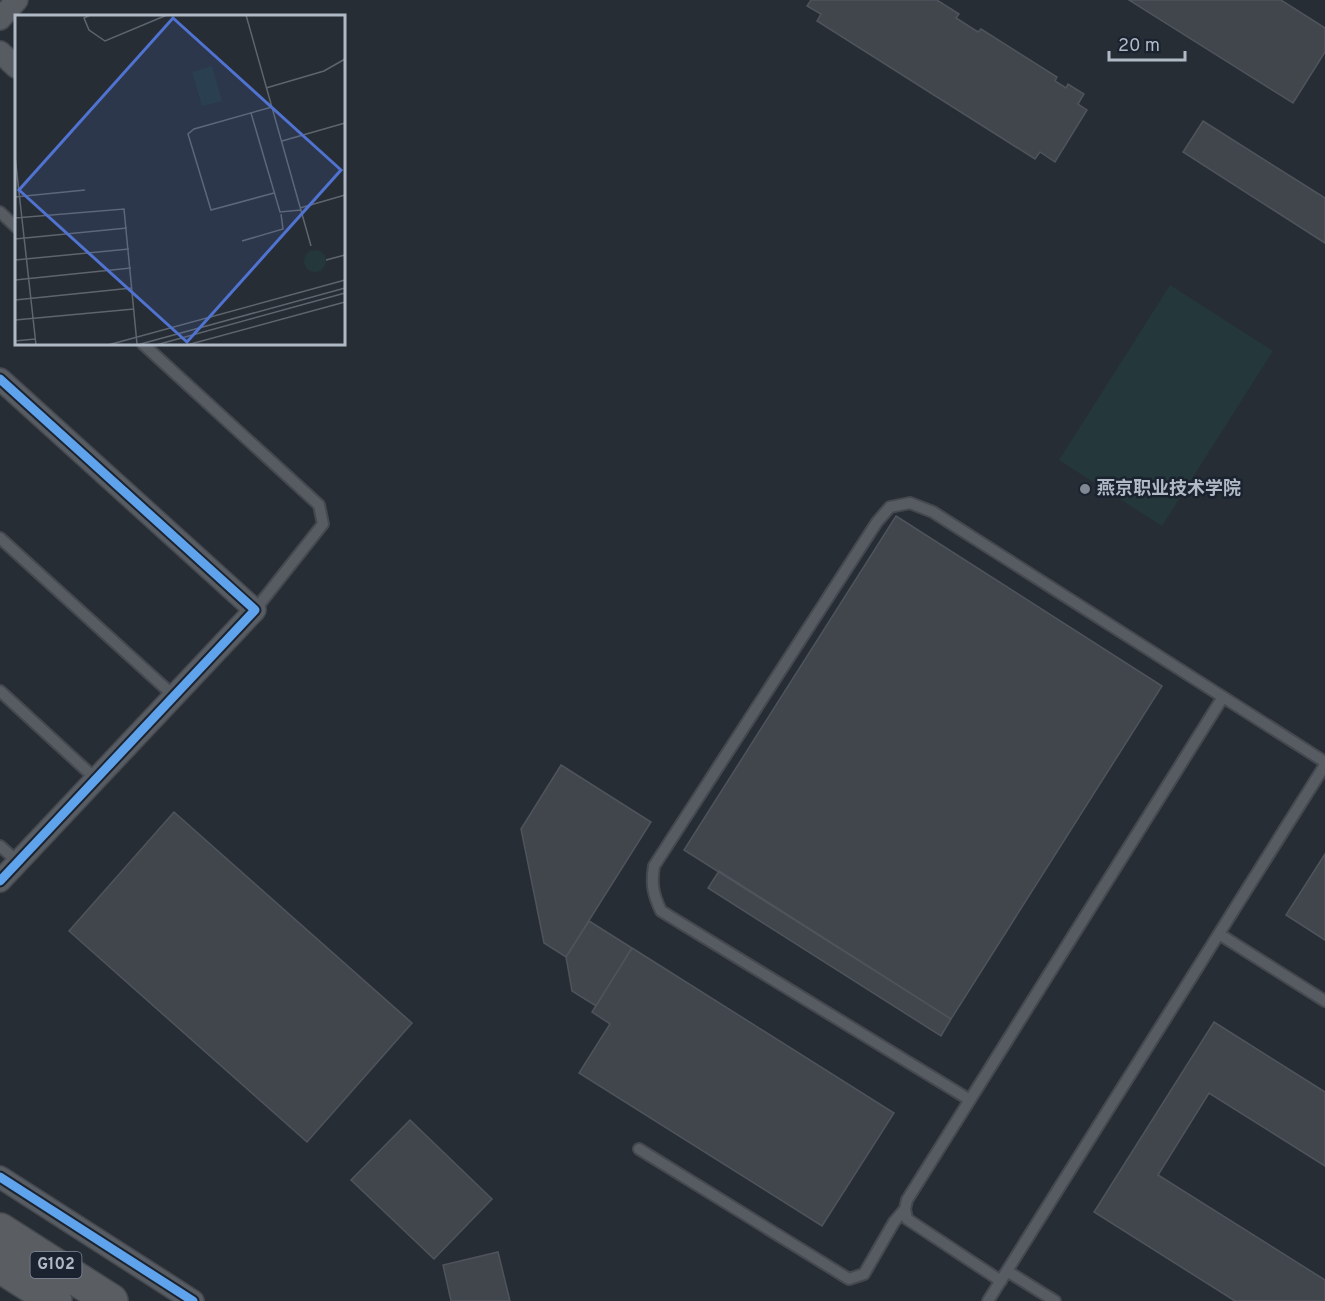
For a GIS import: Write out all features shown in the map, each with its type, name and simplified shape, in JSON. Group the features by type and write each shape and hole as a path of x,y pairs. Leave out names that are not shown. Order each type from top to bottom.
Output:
{"highway":[{"name":"G102","path":"0,1230 111,1301"},
{"name":"G102","path":"0,1266 55,1301"}],"street":[{"path":"0,19 17,0"},
{"path":"0,52 15,66"},
{"path":"0,379 255,610 0,881"},
{"path":"0,1177 193,1301"}],"lane":[{"path":"0,212 15,226"},
{"path":"144,345 319,505 323,524 255,610"},
{"path":"970,1100 661,911 653,895 654,866 877,522 890,507 910,503 933,512 1325,763 988,1301"},
{"path":"0,538 174,696"},
{"path":"0,691 96,779"},
{"path":"1001,1281 907,1220 905,1209 907,1200 1223,697"},
{"path":"0,846 18,862"},
{"path":"1219,934 1325,1001"},
{"path":"639,1149 849,1279 864,1274 894,1222 905,1209"},
{"path":"1007,1271 1055,1301"}],"shaded area":[{"path":"1170,285 1273,351 1162,526 1059,460"}],"building":[{"path":"811,0 937,0 959,14 956,18 978,32 981,29 1057,77 1055,81 1066,88 1068,84 1084,94 1078,104 1087,110 1055,162 1040,152 1035,159 817,21 821,14 807,6"},
{"path":"1129,0 1281,0 1325,28 1325,52 1293,103"},
{"path":"1203,121 1325,198 1325,243 1183,152"},
{"path":"896,516 1162,686 951,1019 684,850"},
{"path":"561,765 651,822 566,957 544,943 521,829"},
{"path":"174,812 412,1023 307,1142 69,931"},
{"path":"1325,854 1325,940 1286,915"},
{"path":"719,871 951,1019 941,1036 708,888"},
{"path":"589,921 632,948 596,1006 572,991 566,957"},
{"path":"632,948 894,1113 822,1226 579,1073 610,1024 592,1012"},
{"path":"1214,1022 1325,1092 1325,1166 1209,1093 1158,1175 1325,1280 1325,1301 1235,1301 1094,1212"},
{"path":"410,1120 492,1199 434,1259 351,1180"},
{"path":"498,1252 510,1301 451,1301 443,1265"}],"cycle path":[{"path":"0,379 255,610 0,881"},
{"path":"0,1177 193,1301"}],"place":[{"name":"燕京职业技术学院","path":"1085,489"}]}
